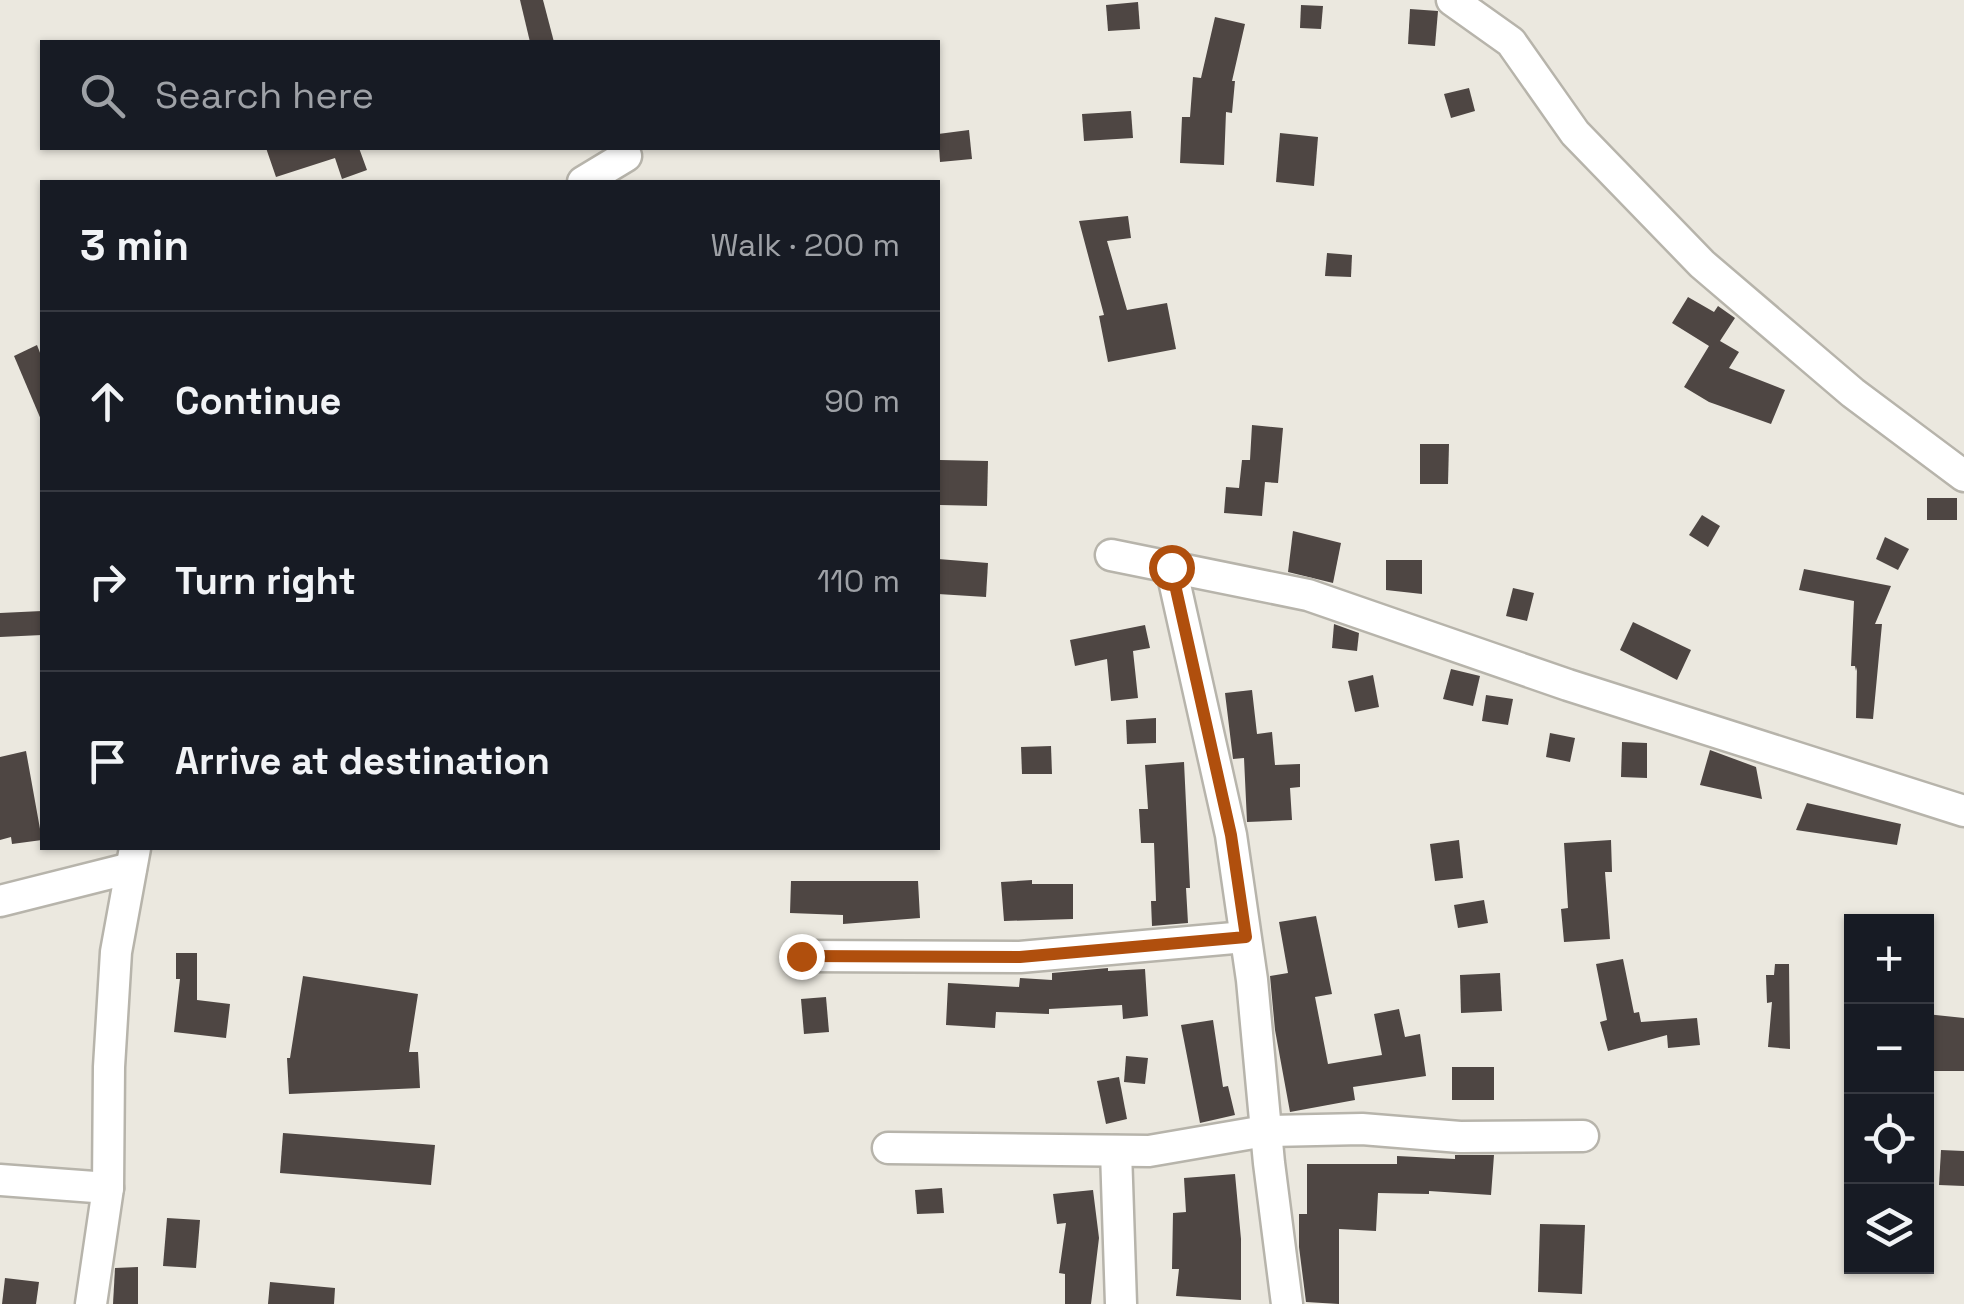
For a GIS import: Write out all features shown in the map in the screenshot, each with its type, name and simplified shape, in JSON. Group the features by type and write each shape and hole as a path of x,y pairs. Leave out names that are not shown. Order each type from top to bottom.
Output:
{"street":[{"path":"1452,0 1511,42 1575,133 1702,264 1853,393 1964,476"},
{"path":"587,180 626,156"},
{"path":"1112,554 1308,595 1568,685 1964,811"},
{"path":"1171,567 1231,835 1287,1304"},
{"path":"0,901 133,858 116,952 109,1067 108,1188 91,1304"},
{"path":"801,956 1020,957 1246,937"},
{"path":"888,1148 1149,1151 1266,1131 1362,1128 1460,1137 1583,1136"},
{"path":"1116,1151 1121,1304"},
{"path":"0,1180 108,1188"}],"building":[{"path":"520,0 543,0 553,40 530,40"},
{"path":"1138,2 1140,29 1108,31 1106,5"},
{"path":"1301,5 1323,6 1321,29 1300,28"},
{"path":"1410,9 1438,11 1435,46 1408,44"},
{"path":"1215,17 1245,24 1232,81 1232,113 1226,112 1224,165 1180,163 1182,117 1190,117 1193,77 1201,78"},
{"path":"1469,88 1475,111 1451,118 1444,94"},
{"path":"1131,111 1133,138 1084,141 1082,114"},
{"path":"969,130 972,159 940,162 940,134"},
{"path":"1280,133 1318,137 1314,186 1276,182"},
{"path":"267,150 360,150 367,170 342,179 335,158 276,177"},
{"path":"1128,216 1131,238 1107,241 1127,310 1167,303 1176,349 1108,362 1099,316 1104,315 1079,221"},
{"path":"1327,253 1352,255 1351,277 1325,276"},
{"path":"1688,297 1714,312 1718,306 1735,318 1720,341 1739,352 1729,368 1785,390 1771,424 1709,402 1684,387 1709,346 1672,323"},
{"path":"37,345 40,417 14,356"},
{"path":"1252,425 1283,428 1278,483 1265,482 1262,516 1224,513 1226,487 1239,488 1242,460 1250,460"},
{"path":"1420,444 1449,444 1448,484 1420,484"},
{"path":"940,460 988,461 987,506 940,505"},
{"path":"1927,498 1957,498 1957,520 1927,520"},
{"path":"1702,515 1720,526 1708,547 1689,535"},
{"path":"1293,531 1341,543 1333,583 1288,572"},
{"path":"1885,537 1909,549 1898,570 1876,559"},
{"path":"940,559 988,563 986,597 940,594"},
{"path":"1386,560 1422,560 1422,594 1386,590"},
{"path":"1804,569 1891,586 1875,624 1882,624 1873,719 1856,718 1857,667 1856,671 1851,666 1854,601 1799,590"},
{"path":"1513,588 1534,593 1527,621 1506,616"},
{"path":"40,611 40,635 0,637 0,613"},
{"path":"1633,622 1691,650 1677,680 1620,650"},
{"path":"1334,624 1359,633 1357,651 1332,648"},
{"path":"1145,625 1150,648 1133,651 1138,698 1111,701 1107,659 1075,666 1070,640"},
{"path":"1451,669 1480,676 1473,706 1443,699"},
{"path":"1373,675 1379,707 1355,712 1348,681"},
{"path":"1252,690 1257,734 1272,732 1275,765 1300,764 1300,787 1290,788 1292,820 1247,822 1244,758 1233,759 1225,693"},
{"path":"1486,695 1513,699 1508,725 1482,721"},
{"path":"1156,718 1156,743 1127,744 1126,720"},
{"path":"1550,733 1575,738 1570,762 1546,757"},
{"path":"1622,742 1647,743 1647,778 1621,777"},
{"path":"1051,746 1052,774 1022,774 1021,747"},
{"path":"1710,750 1756,767 1762,799 1700,785"},
{"path":"26,751 40,840 12,844 11,837 0,840 0,757"},
{"path":"1184,762 1188,923 1152,926 1151,901 1156,901 1154,843 1141,843 1139,809 1148,809 1145,765"},
{"path":"1807,803 1901,824 1897,845 1796,830"},
{"path":"1459,840 1463,878 1435,881 1430,844"},
{"path":"1611,840 1612,872 1605,872 1610,939 1564,942 1561,909 1568,908 1564,843"},
{"path":"1032,880 1032,884 1073,884 1073,919 1004,921 1001,882"},
{"path":"791,881 918,881 920,918 843,924 843,915 790,913"},
{"path":"1484,900 1488,923 1458,928 1454,905"},
{"path":"1316,916 1332,994 1315,997 1328,1064 1382,1055 1374,1014 1399,1009 1405,1037 1420,1034 1426,1076 1353,1087 1355,1100 1290,1112 1270,976 1288,973 1279,922"},
{"path":"176,953 197,953 197,1000 230,1004 226,1038 174,1032 180,979 176,979"},
{"path":"1623,959 1634,1013 1639,1012 1641,1022 1697,1018 1700,1045 1668,1048 1667,1035 1608,1051 1600,1022 1607,1020 1596,964"},
{"path":"1775,964 1789,964 1790,1049 1768,1047 1772,1002 1767,1003 1766,975 1774,975"},
{"path":"1145,969 1148,1016 1123,1019 1122,1005 1049,1009 1049,1014 996,1012 995,1028 946,1025 948,983 1019,987 1020,978 1052,980 1052,973"},
{"path":"1500,973 1502,1011 1461,1013 1460,975"},
{"path":"303,976 418,994 409,1052 418,1052 420,1088 289,1094 287,1058"},
{"path":"826,997 829,1032 804,1034 801,999"},
{"path":"1934,1015 1964,1018 1964,1071 1934,1071"},
{"path":"1213,1020 1223,1087 1228,1086 1235,1115 1200,1123 1181,1025"},
{"path":"1126,1056 1148,1058 1145,1084 1124,1082"},
{"path":"1452,1067 1494,1067 1494,1100 1452,1100"},
{"path":"1119,1077 1127,1119 1106,1124 1097,1081"},
{"path":"283,1133 435,1145 431,1185 280,1173"},
{"path":"1941,1150 1964,1151 1964,1186 1939,1185"},
{"path":"1455,1155 1494,1155 1491,1195 1378,1193 1376,1231 1339,1229 1339,1304 1306,1302 1299,1214 1307,1214 1307,1164 1397,1164 1397,1156 1455,1159"},
{"path":"1235,1174 1241,1300 1176,1296 1179,1269 1172,1269 1173,1213 1186,1212 1184,1178"},
{"path":"942,1188 944,1213 917,1214 915,1190"},
{"path":"1093,1190 1099,1238 1091,1304 1065,1304 1065,1274 1059,1273 1066,1223 1057,1224 1053,1194"},
{"path":"167,1218 200,1220 196,1268 163,1266"},
{"path":"1540,1224 1585,1225 1582,1294 1538,1292"},
{"path":"138,1267 138,1304 113,1304 115,1268"},
{"path":"5,1278 39,1282 36,1304 2,1304"},
{"path":"270,1282 335,1288 334,1304 268,1304"}],"route":[{"path":"801,956 1020,957 1246,937 1231,835 1171,567"}]}
